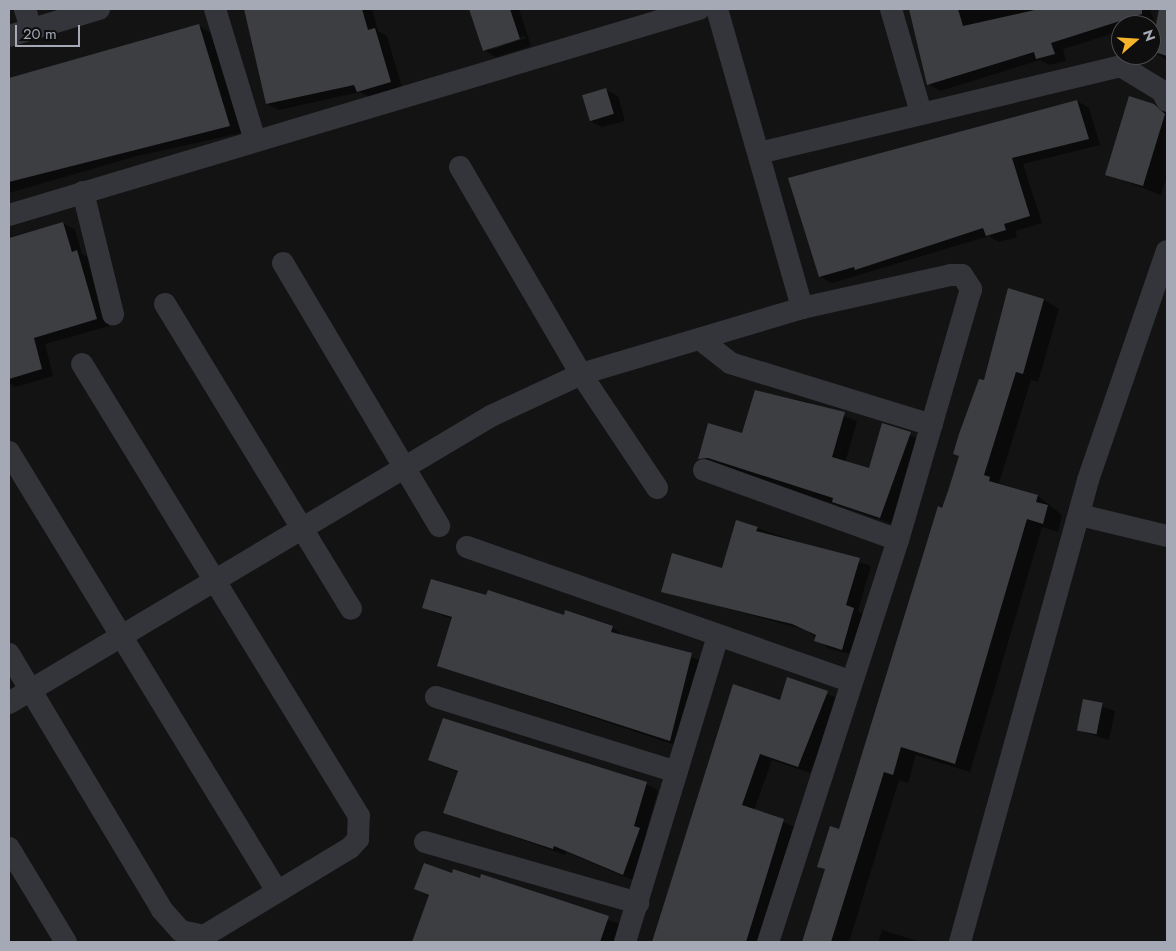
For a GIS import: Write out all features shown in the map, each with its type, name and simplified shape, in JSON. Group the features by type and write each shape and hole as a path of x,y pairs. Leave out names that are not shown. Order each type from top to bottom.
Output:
{"street":[{"path":"9,36 28,19 99,9"},
{"path":"215,9 255,141"},
{"path":"9,215 699,9"},
{"path":"717,9 802,308"},
{"path":"891,9 921,113"},
{"path":"759,153 1121,66 1162,91 1167,101"},
{"path":"460,167 581,374 657,488"},
{"path":"83,192 113,314"},
{"path":"960,942 1080,515 1088,480 1167,251"},
{"path":"282,263 439,526"},
{"path":"9,703 304,528 405,471 491,416 581,374 701,340 802,308 962,276 971,289 932,424 898,540 849,681 768,942"},
{"path":"165,304 304,528 351,609"},
{"path":"701,340 730,363 932,424"},
{"path":"9,654 162,910 181,931 204,936 350,848 358,839 361,824 82,364"},
{"path":"9,452 120,637 277,891"},
{"path":"704,470 898,540"},
{"path":"1080,515 1167,536"},
{"path":"467,547 849,681"},
{"path":"625,942 718,636"},
{"path":"436,697 677,772"},
{"path":"425,842 638,902"},
{"path":"9,848 66,942"}],"building":[{"path":"244,9 362,9 368,30 375,28 391,82 357,92 354,85 266,104"},
{"path":"469,9 510,9 520,39 483,51"},
{"path":"909,9 958,9 963,26 1039,9 1142,9 1142,14 1139,15 1111,15 1111,24 1051,43 1055,54 1036,59 1034,52 927,85"},
{"path":"1159,9 1167,9 1167,56 1161,54 1161,15 1158,15"},
{"path":"199,24 230,126 9,182 9,78"},
{"path":"606,88 614,114 590,121 582,95"},
{"path":"1129,96 1154,104 1165,114 1143,186 1105,175"},
{"path":"1077,100 1089,139 1012,158 1030,216 1004,224 1006,230 986,236 983,228 855,270 854,267 819,277 788,178"},
{"path":"63,222 72,252 77,250 97,319 34,338 42,369 9,379 9,238"},
{"path":"1008,288 1044,299 1023,374 1016,372 984,475 990,477 989,481 1038,495 1036,502 1048,505 1043,524 1027,519 955,764 901,747 893,775 884,772 831,942 802,942 825,869 817,867 830,826 839,829 938,506 942,508 959,456 953,454 959,434 979,379 984,380"},
{"path":"755,390 845,412 832,457 869,468 882,423 911,432 880,518 832,502 833,498 708,458 698,459 708,423 742,433"},
{"path":"736,520 758,527 756,531 860,558 846,605 854,608 842,650 814,641 816,635 792,624 661,592 672,553 722,568"},
{"path":"431,579 486,595 488,590 564,615 565,610 613,626 611,632 692,653 670,741 437,666 452,617 422,608"},
{"path":"787,677 828,691 798,767 760,754 742,805 784,819 746,942 652,942 733,684 780,700"},
{"path":"1083,699 1103,703 1097,734 1077,730"},
{"path":"443,718 647,782 634,826 640,828 623,875 554,846 553,849 443,813 458,771 428,760"},
{"path":"424,863 452,873 453,869 480,878 481,874 609,916 600,942 412,942 429,895 414,889"}]}
